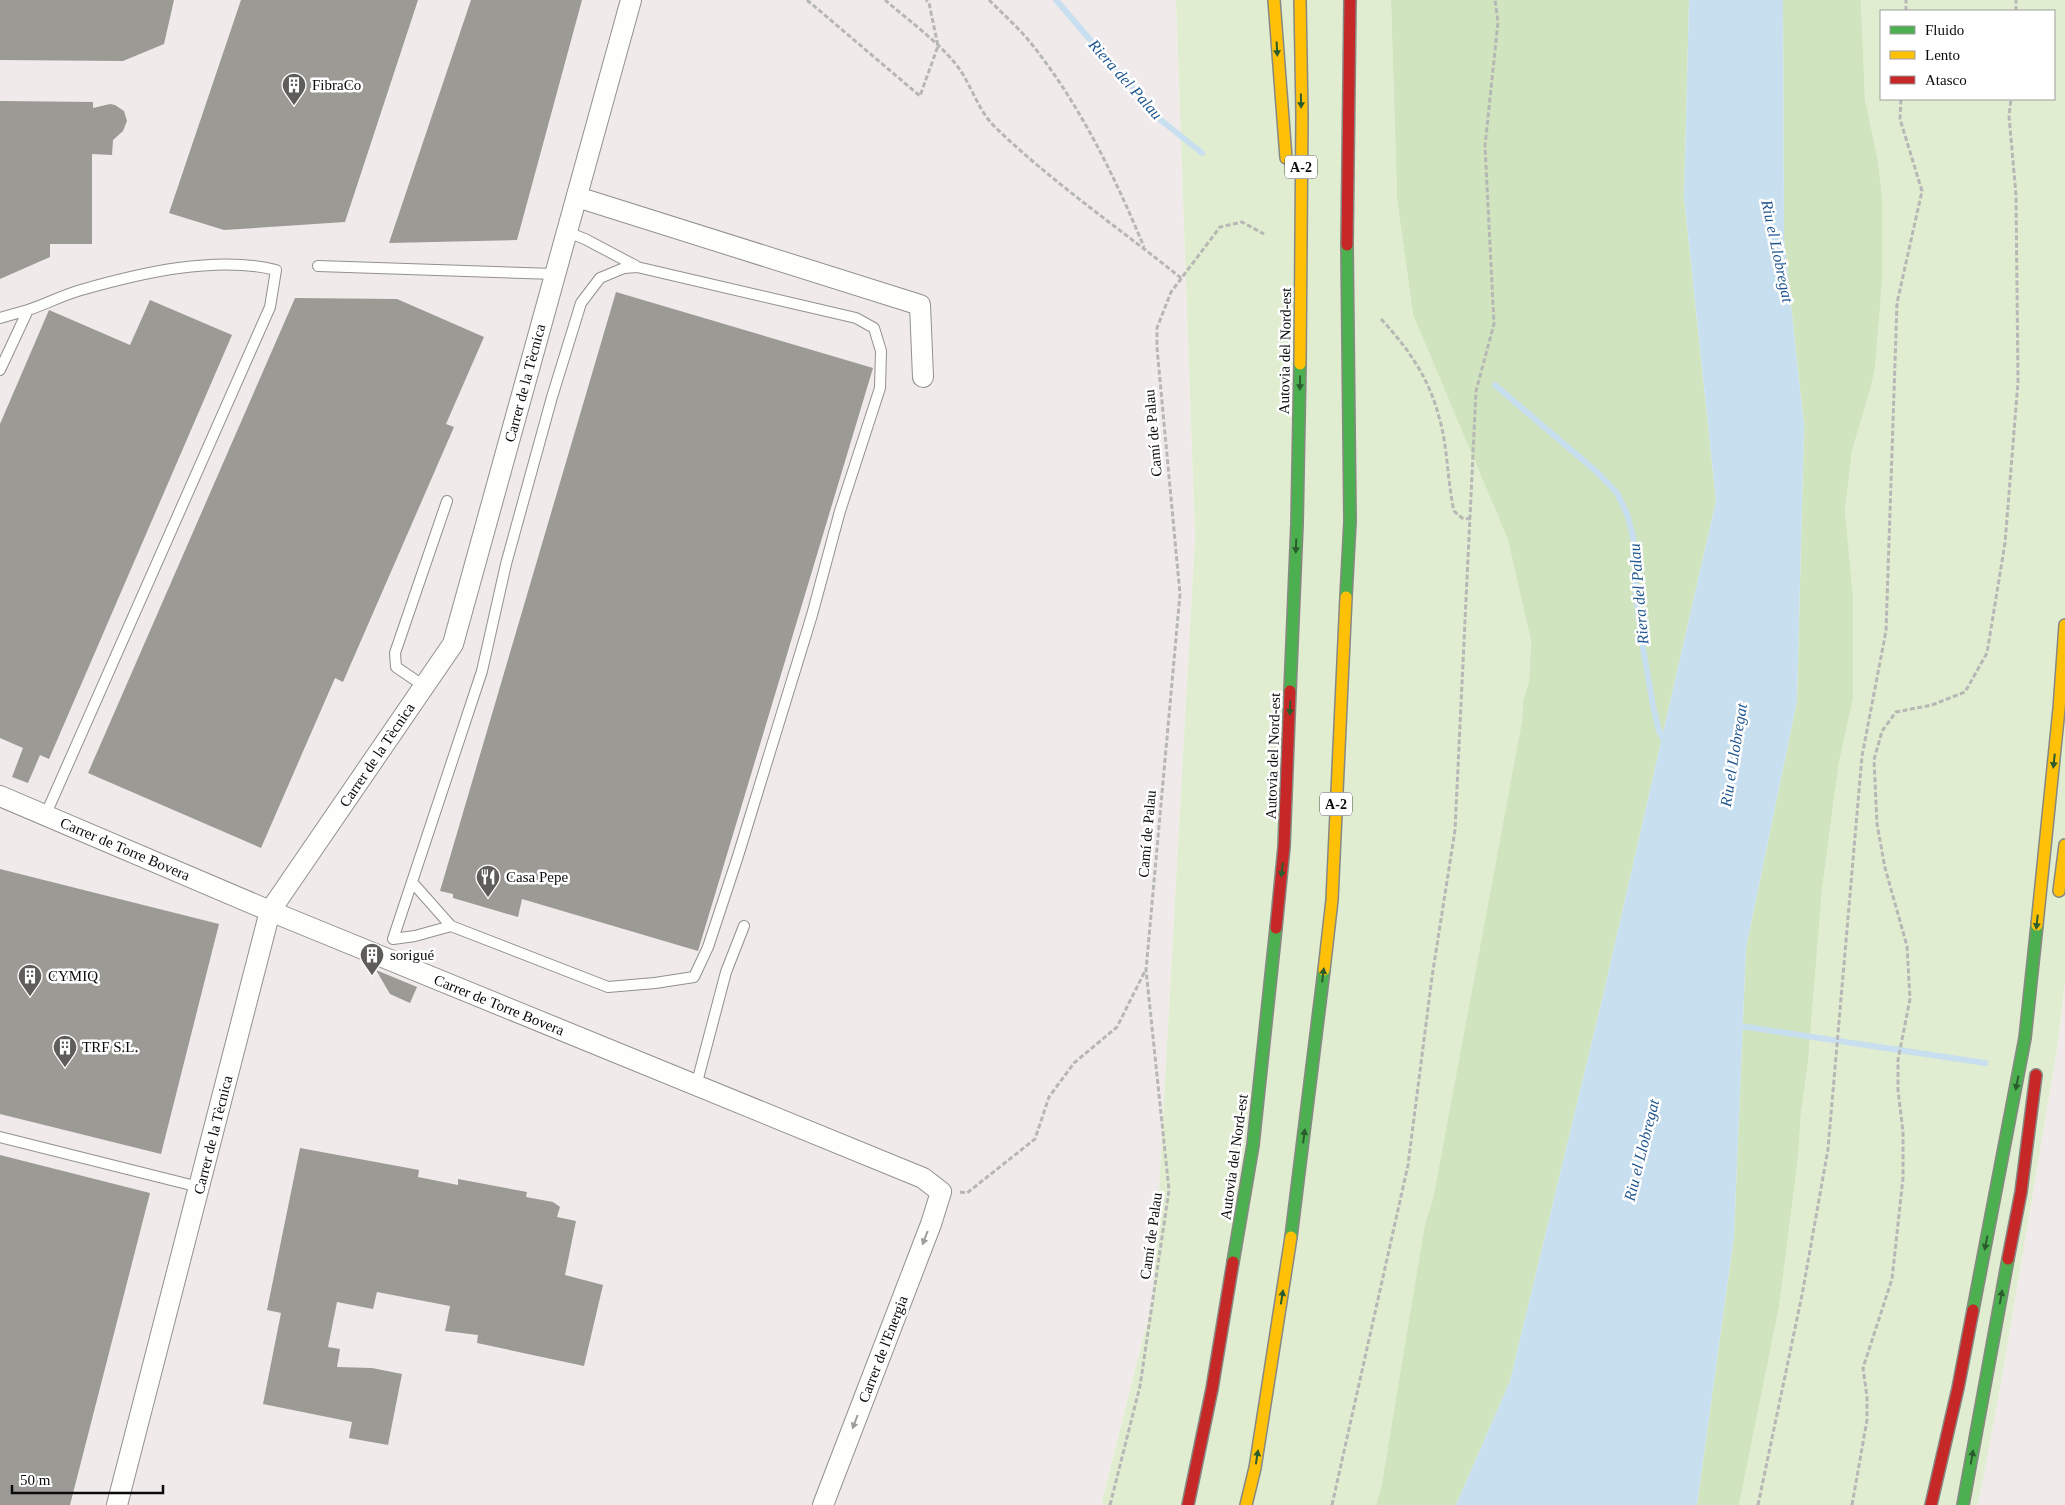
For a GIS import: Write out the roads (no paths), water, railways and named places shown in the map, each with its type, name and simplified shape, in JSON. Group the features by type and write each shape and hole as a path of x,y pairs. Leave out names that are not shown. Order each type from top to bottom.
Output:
{"main road":[{"path":"1274,0 1287,170"},
{"name":"Autovia del Nord-est","path":"1188,1505 1212,1389 1253,1145 1284,847 1301,334 1300,0"},
{"name":"A-2","path":"1246,1505 1256,1459 1296,1204 1332,900 1350,521 1346,200 1350,98 1350,0"},
{"path":"1350,98 1362,0"},
{"path":"1289,199 1301,334"},
{"path":"1931,1505 1960,1378 2026,1038 2060,709 2065,625"},
{"path":"2057,905 2065,845"},
{"path":"1963,1505 2020,1192 2037,1063"}],"street":[{"name":"Carrer de la Tècnica","path":"117,1505 270,911 453,644 631,0"},
{"path":"576,197 920,305 923,377"},
{"name":"Carrer de Torre Bovera","path":"0,796 385,959 923,1178 941,1192"},
{"name":"Carrer de l'Energia","path":"823,1505 914,1268 941,1192"}],"lane":[{"path":"412,882 451,926 608,987 655,984 694,977 708,947 735,865 812,616 840,511 880,388 881,350 874,328 856,318 637,267 585,239 567,232"},
{"path":"0,318 28,310 80,290 178,267 256,265 276,270 270,307 45,816"},
{"path":"318,266 555,274"},
{"path":"385,959 482,671 506,564 552,397 581,303 600,278 624,268 637,267"},
{"path":"0,370 28,310"},
{"path":"424,686 396,668 395,652 447,501"},
{"path":"393,939 415,936 451,926"},
{"path":"696,1086 726,972 744,926"},
{"path":"0,1137 199,1187"}],"water":[{"name":"Riu el Llobregat","path":"1689,0 1783,0 1784,239 1804,426 1797,701 1746,948 1734,1236 1697,1505 1456,1505 1510,1381 1603,996 1716,501 1684,197"}],"waterway":[{"name":"Riera del Palau","path":"1056,0 1157,117 1202,153"},
{"name":"Riera del Palau","path":"1495,385 1597,472 1617,493 1627,514 1633,536 1636,597 1643,648 1653,706 1659,731 1665,742"},
{"path":"1734,1025 1985,1063"}],"place":[{"name":"FibraCo","path":"294,106"},
{"name":"Casa Pepe","path":"488,898"},
{"name":"sorigué","path":"372,976"},
{"name":"CYMIQ","path":"30,997"},
{"name":"TRF S.L.","path":"65,1068"}]}
